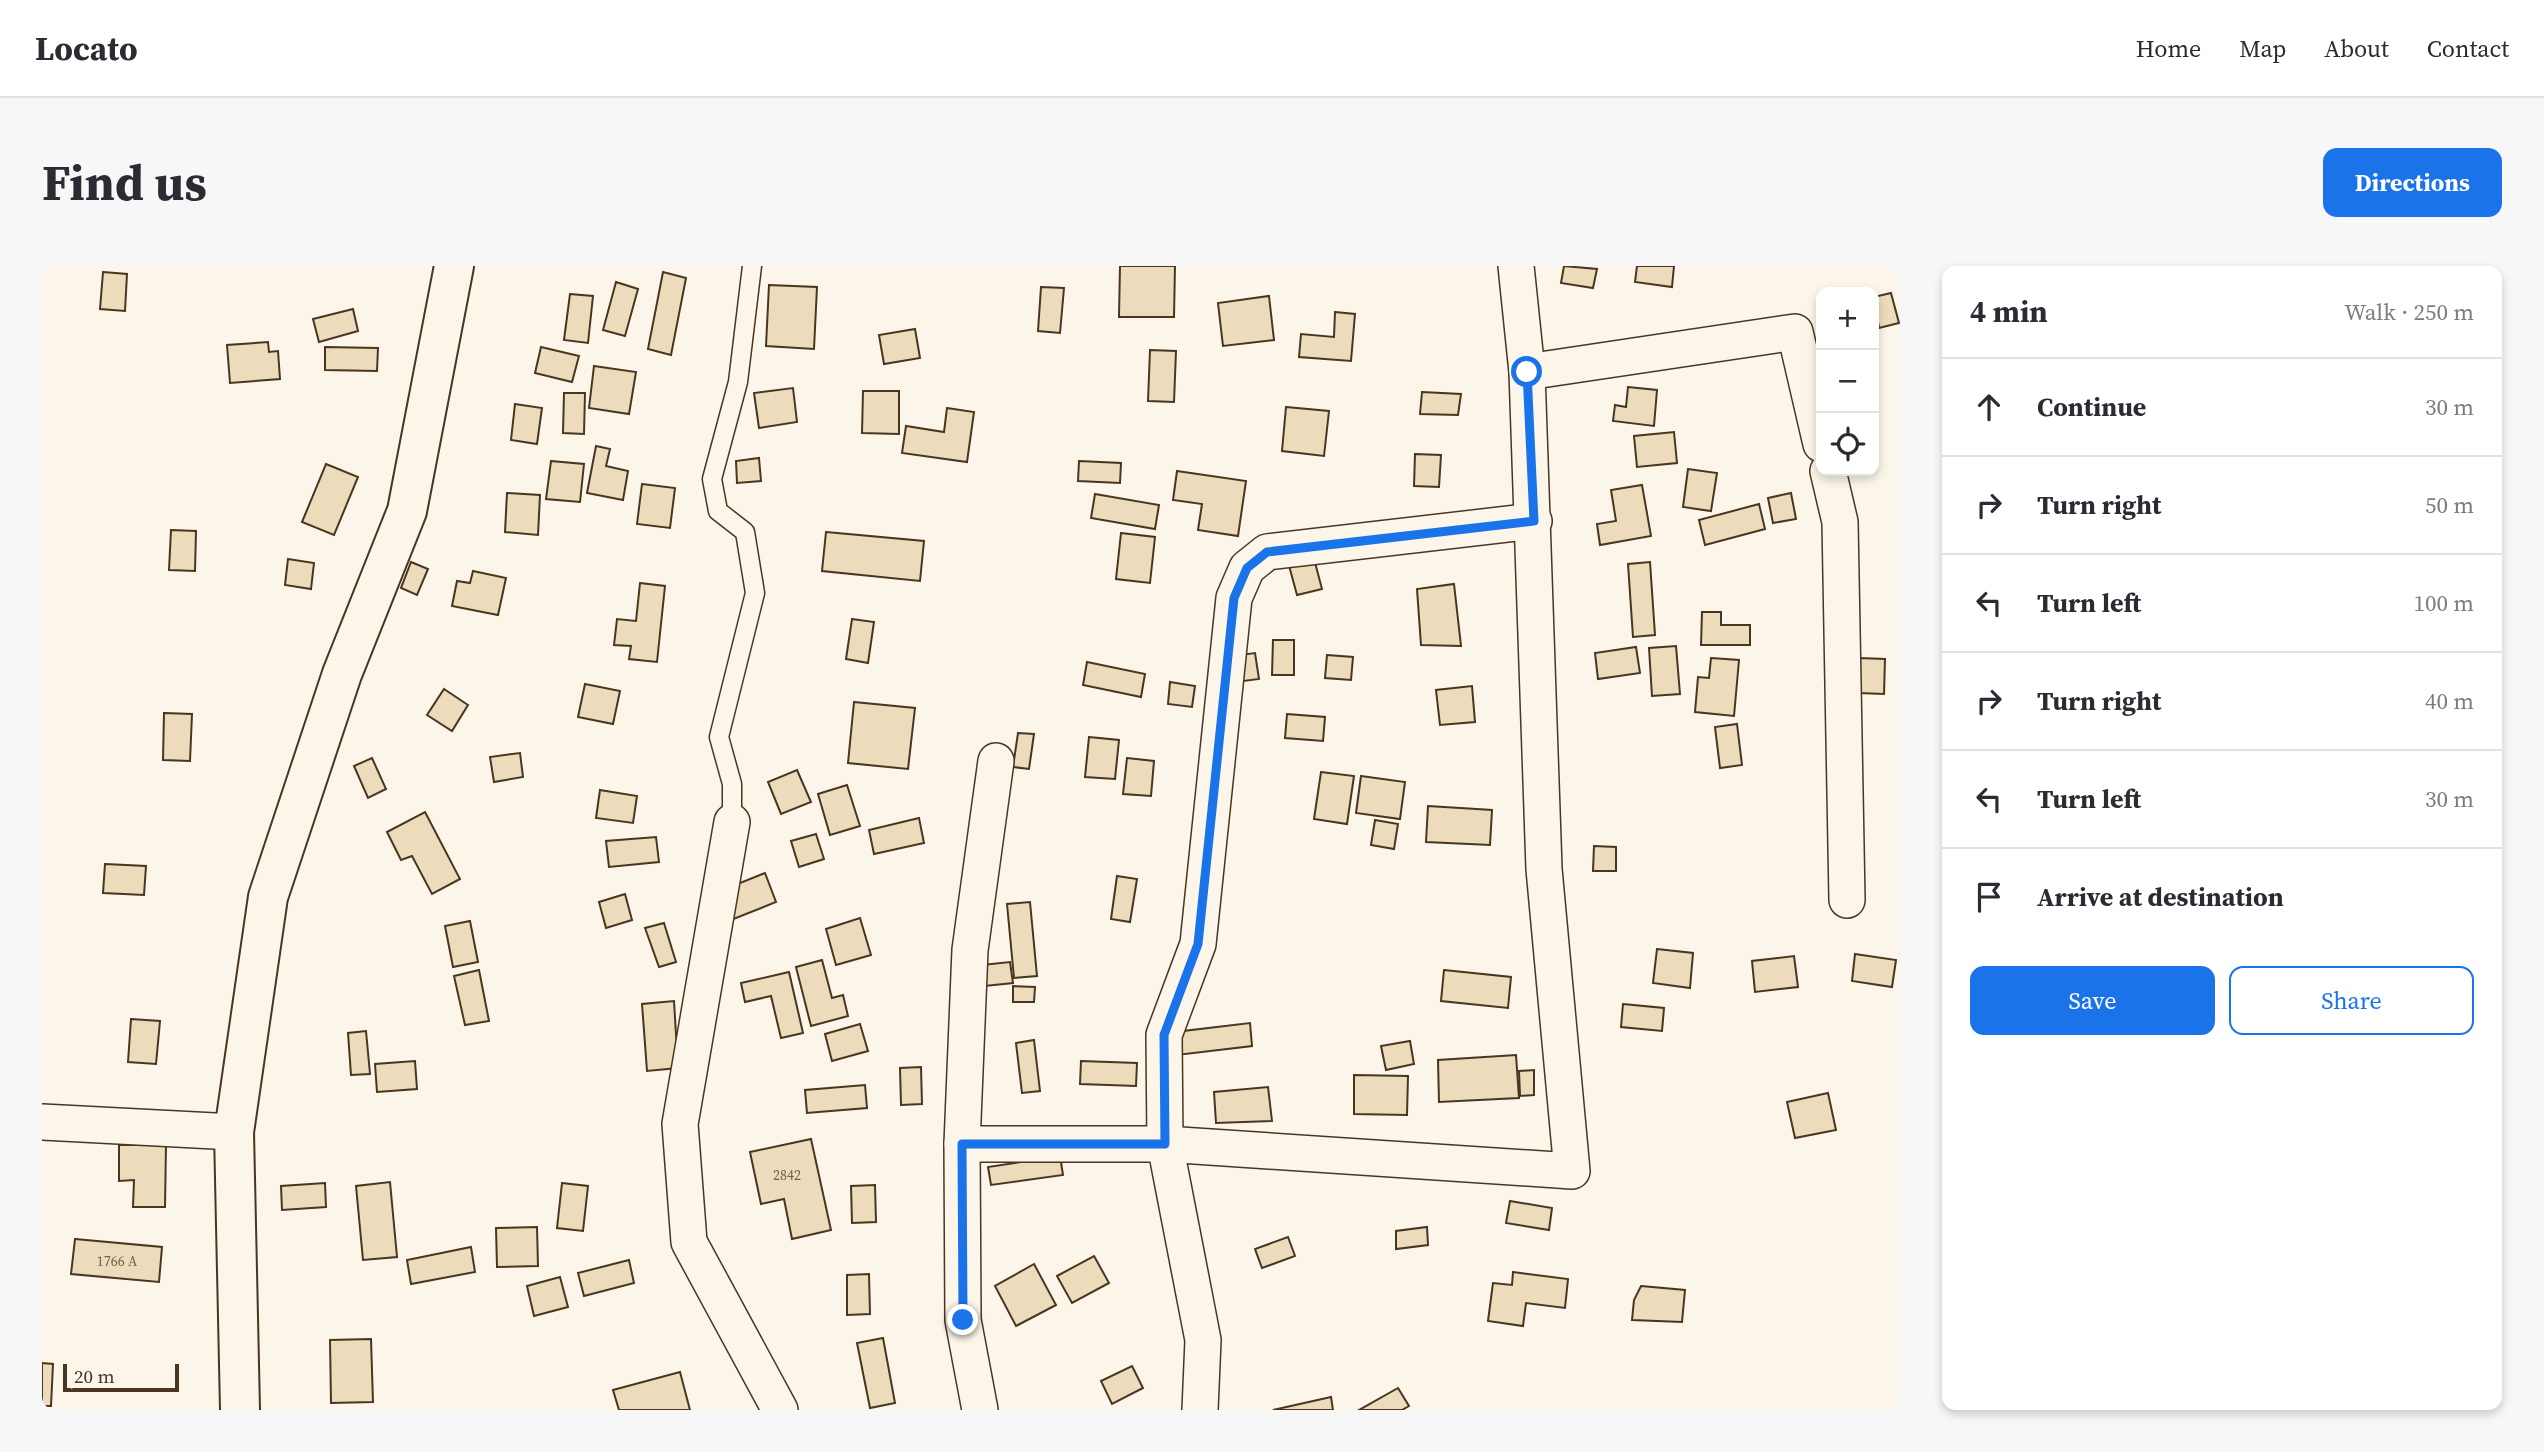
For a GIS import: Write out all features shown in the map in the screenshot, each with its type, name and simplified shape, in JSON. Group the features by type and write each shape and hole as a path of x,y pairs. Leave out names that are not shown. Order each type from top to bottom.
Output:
{"street":[{"path":"240,1410 234,1132 268,897 342,674 407,511 453,266"},
{"path":"962,1144 1165,1144 1572,1171 1544,869 1534,521 1527,372 1516,266"},
{"path":"1527,372 1795,332 1816,422"},
{"path":"1829,476 1840,522 1847,900"},
{"path":"1200,1410 1203,1340 1165,1144 1164,1035 1198,944 1234,598 1247,568 1267,552 1534,521"},
{"path":"980,1410 963,1320 962,1144 970,950 996,761"},
{"path":"732,822 680,1124 689,1242 779,1410"},
{"path":"42,1122 234,1132"}],"lane":[{"path":"732,822 732,785 719,737 755,593 745,532 718,511 712,479 738,382 752,266"}],"building":[{"path":"1120,266 1175,266 1174,317 1119,317"},
{"path":"1564,266 1597,269 1593,288 1561,283"},
{"path":"1637,266 1674,266 1672,287 1635,282"},
{"path":"103,272 127,274 125,311 100,309"},
{"path":"663,272 686,278 671,355 648,349"},
{"path":"616,282 638,289 625,336 603,330"},
{"path":"769,285 817,287 814,349 766,346"},
{"path":"1041,287 1064,288 1060,333 1038,331"},
{"path":"1891,293 1899,323 1879,328 1879,296"},
{"path":"570,294 593,296 588,343 564,340"},
{"path":"1269,296 1274,340 1223,346 1218,303"},
{"path":"353,309 358,331 319,342 313,319"},
{"path":"1335,312 1355,314 1351,361 1299,357 1301,334 1334,337"},
{"path":"915,329 920,358 884,364 879,335"},
{"path":"268,342 269,352 278,351 280,379 230,383 227,345"},
{"path":"325,347 378,348 377,371 325,370"},
{"path":"541,347 579,356 572,382 535,373"},
{"path":"1150,350 1176,351 1174,402 1148,401"},
{"path":"594,366 636,372 629,414 589,408"},
{"path":"1628,387 1657,390 1654,426 1613,421 1615,405 1626,407"},
{"path":"793,388 797,422 759,428 754,393"},
{"path":"863,391 899,391 899,434 862,433"},
{"path":"1422,392 1461,394 1458,415 1420,414"},
{"path":"564,393 585,393 584,434 563,433"},
{"path":"515,404 542,408 537,444 511,440"},
{"path":"1286,407 1329,411 1324,456 1282,451"},
{"path":"947,408 974,412 967,462 902,453 906,426 944,432"},
{"path":"1674,432 1677,463 1637,467 1634,436"},
{"path":"596,446 610,449 606,466 628,471 623,500 587,493"},
{"path":"1415,454 1441,455 1439,487 1414,486"},
{"path":"759,458 761,481 737,483 736,461"},
{"path":"551,461 584,464 580,502 546,499"},
{"path":"1079,461 1121,463 1120,483 1078,481"},
{"path":"326,464 358,477 334,535 302,522"},
{"path":"1688,469 1717,473 1711,511 1683,507"},
{"path":"1177,471 1246,481 1238,536 1198,530 1202,504 1173,500"},
{"path":"642,484 675,488 670,528 637,524"},
{"path":"1642,485 1651,536 1600,545 1597,524 1616,521 1611,490"},
{"path":"507,493 540,495 538,535 505,532"},
{"path":"1791,493 1796,519 1773,523 1768,498"},
{"path":"1095,494 1159,505 1155,529 1091,518"},
{"path":"1759,504 1765,529 1705,545 1699,520"},
{"path":"171,530 196,531 195,571 169,570"},
{"path":"826,532 924,541 920,581 822,571"},
{"path":"1121,533 1155,537 1150,583 1116,579"},
{"path":"1313,555 1322,589 1297,595 1288,562"},
{"path":"288,559 314,563 311,589 285,585"},
{"path":"411,562 428,569 417,595 401,588"},
{"path":"1650,562 1655,635 1633,637 1628,564"},
{"path":"473,571 506,578 498,615 452,606 457,581 470,583"},
{"path":"640,583 665,586 657,662 629,659 631,646 614,645 617,619 636,621"},
{"path":"1454,584 1461,646 1421,645 1417,589"},
{"path":"1702,612 1721,612 1721,625 1750,625 1750,645 1701,645"},
{"path":"852,619 874,622 868,663 846,659"},
{"path":"1273,640 1294,640 1294,675 1272,675"},
{"path":"1676,646 1680,694 1652,696 1649,648"},
{"path":"1636,647 1640,673 1598,679 1595,653"},
{"path":"1255,653 1259,679 1236,682 1232,656"},
{"path":"1327,655 1353,657 1351,680 1325,678"},
{"path":"1711,658 1739,660 1734,716 1695,712 1698,677 1709,678"},
{"path":"1859,658 1885,659 1884,694 1859,693"},
{"path":"1087,662 1145,674 1141,697 1083,685"},
{"path":"1170,682 1195,686 1192,707 1168,704"},
{"path":"585,684 620,691 613,724 578,717"},
{"path":"1472,686 1475,722 1440,725 1436,690"},
{"path":"444,689 468,705 452,731 427,715"},
{"path":"854,702 915,708 908,769 848,763"},
{"path":"164,713 192,714 190,761 163,760"},
{"path":"1287,714 1325,717 1323,741 1285,738"},
{"path":"1737,724 1742,765 1720,768 1715,727"},
{"path":"1018,733 1034,734 1029,769 1013,767"},
{"path":"1089,737 1119,740 1115,779 1085,777"},
{"path":"520,753 523,777 494,782 490,757"},
{"path":"372,758 386,789 368,798 354,766"},
{"path":"1127,758 1154,761 1151,796 1123,794"},
{"path":"797,770 811,802 781,814 768,782"},
{"path":"1321,772 1354,776 1347,824 1314,819"},
{"path":"1361,776 1405,782 1400,819 1356,813"},
{"path":"847,785 860,826 830,835 818,794"},
{"path":"600,790 637,796 633,823 596,818"},
{"path":"1428,806 1492,810 1490,845 1426,842"},
{"path":"425,812 460,879 432,894 412,856 401,860 387,832"},
{"path":"919,818 924,843 874,854 869,830"},
{"path":"1375,820 1398,824 1394,849 1371,845"},
{"path":"816,834 824,859 799,867 791,841"},
{"path":"656,837 659,862 609,867 606,841"},
{"path":"1594,846 1616,847 1616,871 1593,871"},
{"path":"105,864 146,866 144,895 103,893"},
{"path":"765,873 776,902 731,920 720,891"},
{"path":"1117,876 1137,879 1130,922 1111,919"},
{"path":"625,894 632,920 606,928 599,902"},
{"path":"1030,902 1037,976 1014,978 1007,904"},
{"path":"860,918 871,955 836,965 826,929"},
{"path":"470,921 478,962 453,967 445,926"},
{"path":"664,923 676,962 659,967 645,928"},
{"path":"1657,949 1693,953 1690,988 1653,983"},
{"path":"1855,954 1896,960 1892,987 1852,981"},
{"path":"1794,956 1798,987 1755,992 1752,961"},
{"path":"822,960 832,998 843,995 848,1016 811,1026 796,967"},
{"path":"1010,962 1013,983 975,987 973,966"},
{"path":"479,970 489,1021 465,1025 454,976"},
{"path":"1444,970 1511,977 1508,1008 1441,1001"},
{"path":"789,972 803,1033 781,1038 771,996 745,1002 741,983"},
{"path":"1013,986 1035,987 1034,1002 1013,1002"},
{"path":"674,1001 678,1068 647,1071 642,1004"},
{"path":"1623,1004 1664,1008 1662,1031 1621,1027"},
{"path":"131,1019 160,1021 156,1064 128,1062"},
{"path":"1250,1023 1252,1046 1177,1055 1175,1032"},
{"path":"860,1024 868,1051 832,1061 825,1034"},
{"path":"366,1031 370,1074 351,1075 348,1033"},
{"path":"1034,1040 1040,1091 1022,1093 1016,1043"},
{"path":"1410,1041 1414,1064 1386,1070 1381,1046"},
{"path":"1516,1055 1519,1098 1439,1102 1438,1060"},
{"path":"415,1061 417,1089 377,1092 375,1064"},
{"path":"1081,1061 1137,1063 1136,1086 1080,1084"},
{"path":"921,1067 922,1104 901,1105 900,1068"},
{"path":"1534,1070 1534,1095 1520,1096 1519,1071"},
{"path":"1354,1075 1408,1076 1407,1115 1354,1114"},
{"path":"865,1085 867,1108 807,1113 805,1090"},
{"path":"1268,1087 1272,1121 1216,1123 1214,1092"},
{"path":"1828,1093 1836,1130 1795,1138 1787,1102"},
{"path":"811,1139 831,1230 792,1239 784,1199 761,1204 750,1152"},
{"path":"119,1145 166,1145 165,1207 133,1207 134,1180 119,1181"},
{"path":"1060,1156 1063,1175 991,1185 988,1167"},
{"path":"390,1182 397,1257 363,1260 356,1186"},
{"path":"325,1183 326,1207 282,1210 281,1186"},
{"path":"562,1183 588,1186 583,1231 557,1228"},
{"path":"875,1185 876,1222 852,1223 851,1186"},
{"path":"1510,1201 1552,1208 1549,1230 1506,1223"},
{"path":"537,1227 538,1266 497,1267 496,1228"},
{"path":"1427,1227 1428,1245 1396,1249 1396,1231"},
{"path":"1288,1237 1295,1256 1262,1268 1255,1249"},
{"path":"75,1239 162,1247 159,1282 71,1274"},
{"path":"471,1247 475,1272 411,1284 407,1260"},
{"path":"1094,1256 1109,1283 1072,1303 1057,1276"},
{"path":"629,1260 634,1283 584,1296 578,1273"},
{"path":"1034,1264 1056,1305 1016,1326 995,1286"},
{"path":"1513,1272 1568,1279 1565,1308 1526,1303 1523,1326 1488,1321 1493,1283 1512,1285"},
{"path":"869,1274 870,1314 847,1315 847,1275"},
{"path":"560,1277 568,1307 534,1316 527,1286"},
{"path":"1641,1286 1685,1290 1682,1322 1632,1320 1634,1300"},
{"path":"883,1338 895,1403 870,1408 857,1343"},
{"path":"371,1339 373,1402 331,1403 330,1340"},
{"path":"42,1363 53,1364 51,1406 42,1406"},
{"path":"1132,1366 1143,1388 1112,1404 1101,1381"},
{"path":"680,1372 690,1410 619,1410 613,1390"},
{"path":"1398,1388 1409,1406 1402,1410 1359,1410"},
{"path":"1331,1397 1333,1410 1273,1410"}],"route":[{"path":"963,1320 962,1144 1165,1144 1164,1035 1198,944 1234,598 1247,568 1267,552 1534,521 1527,372"}]}
